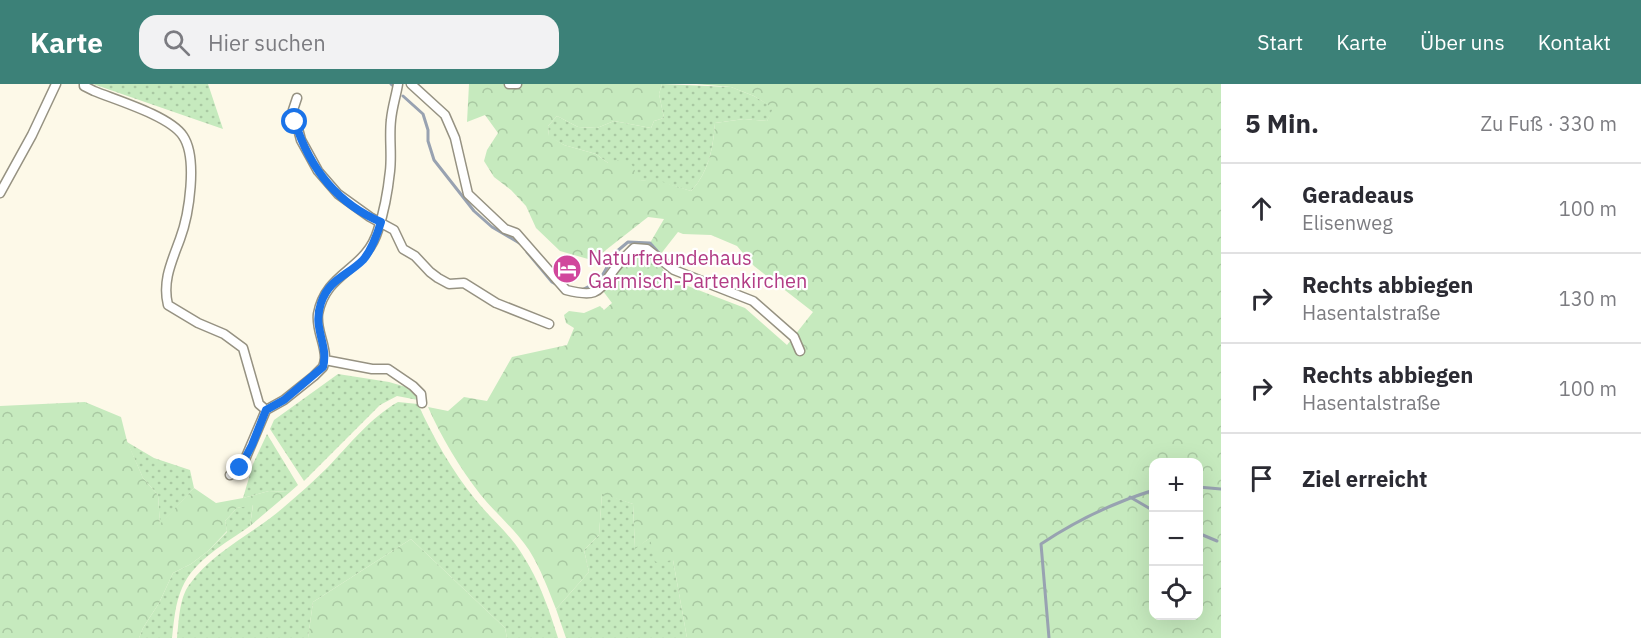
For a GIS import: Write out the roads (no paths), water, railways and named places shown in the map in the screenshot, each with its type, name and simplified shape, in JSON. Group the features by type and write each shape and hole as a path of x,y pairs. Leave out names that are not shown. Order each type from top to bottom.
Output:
{"street":[{"path":"0,193 32,135 56,84"},
{"path":"83,84 170,123 184,136 192,174 182,233 165,284 168,305 224,334 243,348 259,404 266,410"},
{"path":"230,475 240,468 266,410 284,400 323,367 326,353 319,333 318,317 322,302 335,281 368,253 381,222 390,174 392,148 390,123 398,84"},
{"path":"411,84 449,121 468,194 505,230 516,233 566,290 577,293 596,291 603,287 616,266 634,248 647,249 674,270 753,301 794,337 800,351"},
{"path":"509,84 517,84"},
{"path":"297,98 293,110 301,140 318,171 338,194 398,235 403,249 415,256 438,278 449,284 464,283 496,303 549,324"},
{"path":"325,360 388,369 406,380 419,392 422,402"}],"waterway":[{"path":"403,96 423,114 434,160 474,211 492,227 521,244"},
{"path":"582,290 599,281 616,252 628,242 650,243 659,253"},
{"path":"527,252 552,282 559,286"},
{"path":"1203,487 1221,489"},
{"path":"1049,638 1041,544 1095,513 1149,492"},
{"path":"1130,497 1149,508"},
{"path":"1203,535 1217,541"}],"place":[{"name":"Naturfreundehaus Garmisch-Partenkirchen","path":"567,269"}]}
